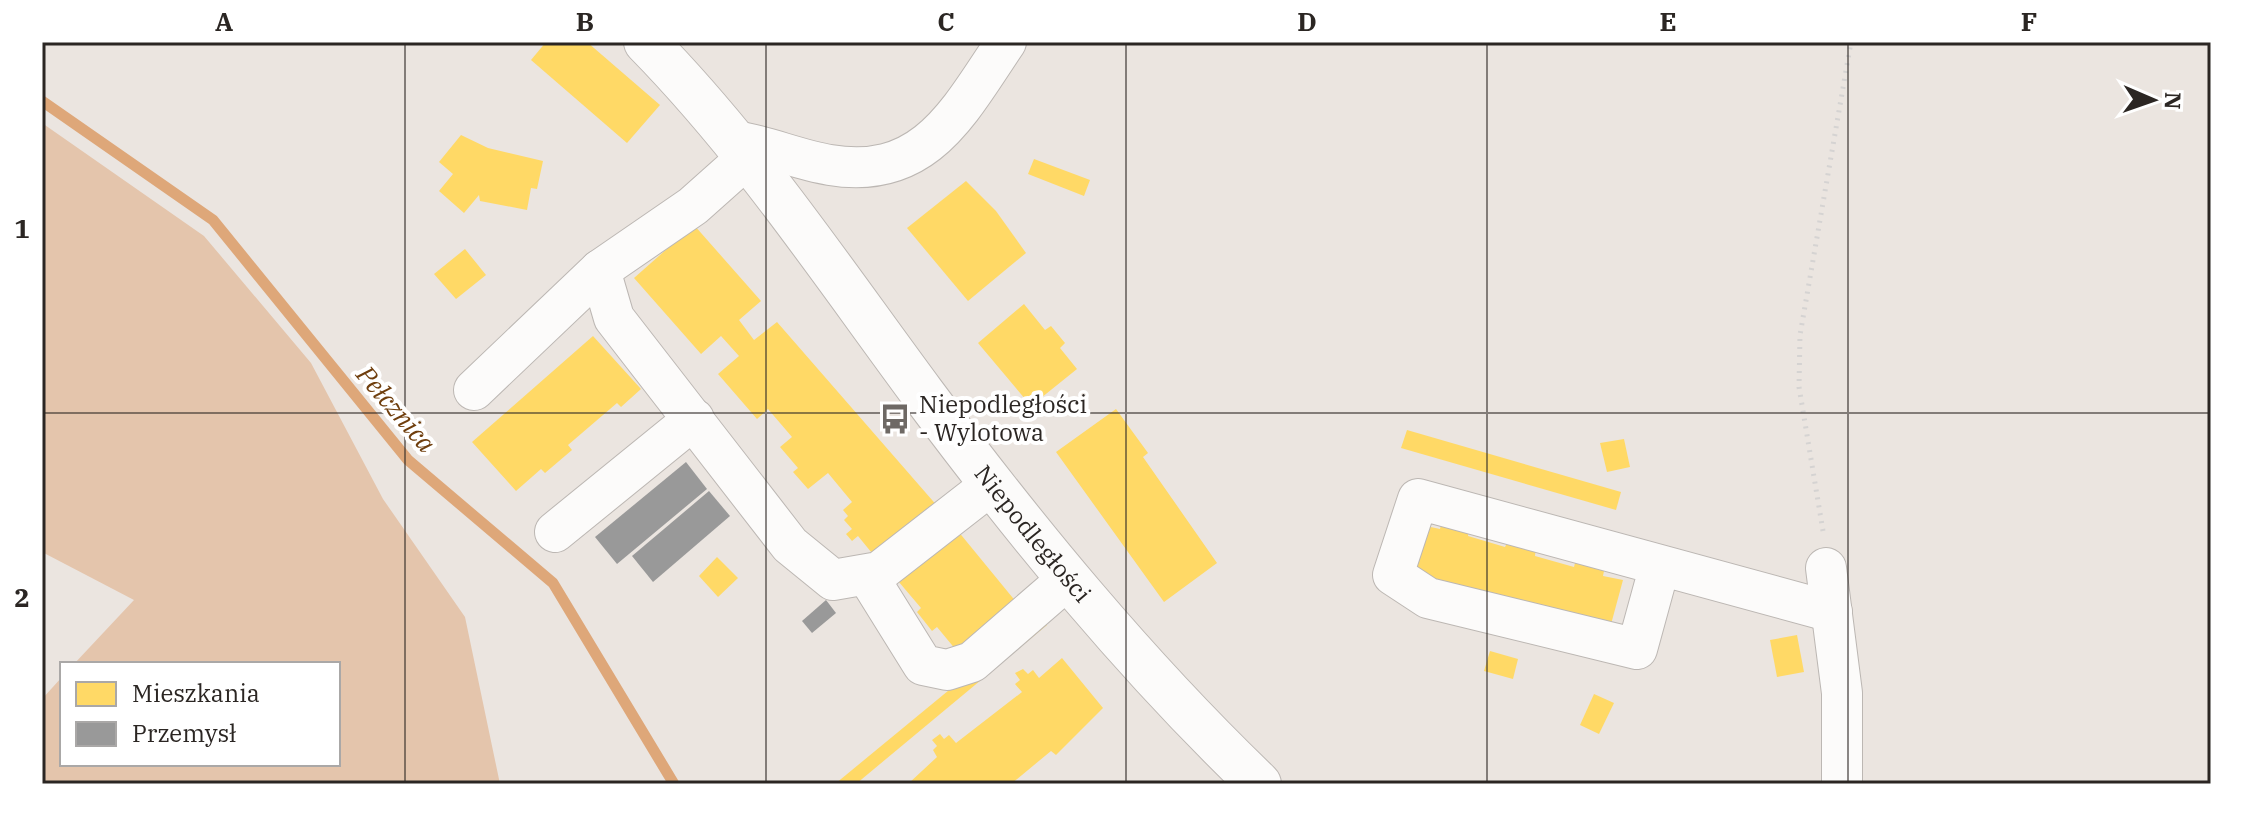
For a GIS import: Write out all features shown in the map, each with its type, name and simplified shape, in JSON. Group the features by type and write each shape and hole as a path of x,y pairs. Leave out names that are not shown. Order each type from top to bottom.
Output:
{"main road":[{"name":"Niepodległości","path":"646,42 742,149 992,484 1069,578 1129,650 1259,784"}],"lane":[{"path":"474,390 600,270 693,206 742,149 765,145 830,165 884,167 915,154 942,130 1006,42"},
{"path":"600,270 614,318 790,545 833,580 879,572 992,484"},
{"path":"555,532 694,419"},
{"path":"1660,565 1637,649 1428,598 1393,575 1418,499 1660,565 1832,612"},
{"path":"1826,568 1842,693 1842,784"},
{"path":"867,575 923,665 947,670 972,662 1069,578"}],"path":[{"path":"1826,568 1820,503 1806,441 1799,387 1800,335 1851,42"}],"shaded area":[{"path":"42,123 204,236 311,363 383,499 465,617 500,784 42,784 42,699 60,679 60,766 340,766 340,662 76,662 134,600 42,552"}],"building: Mieszkania":[{"path":"546,42 587,42 660,105 627,143 531,60"},
{"path":"461,135 488,148 543,161 537,189 531,188 527,210 480,201 479,195 464,213 439,191 453,174 439,162"},
{"path":"1034,159 1090,180 1084,196 1028,174"},
{"path":"966,181 996,211 1026,253 968,301 907,228"},
{"path":"694,225 761,301 739,320 754,340 777,322 939,508 876,558 858,536 852,541 846,534 852,529 844,520 848,516 843,510 852,502 828,473 808,489 793,472 798,468 780,447 792,437 768,409 757,419 718,374 739,356 721,336 701,354 634,278"},
{"path":"465,249 486,275 456,299 434,274"},
{"path":"1024,304 1045,330 1051,326 1065,343 1060,348 1077,369 1031,406 978,343"},
{"path":"593,336 641,389 621,407 617,403 568,445 572,450 545,473 541,469 516,491 472,442"},
{"path":"1116,409 1148,453 1143,457 1217,563 1164,602 1056,452"},
{"path":"1407,430 1621,492 1616,510 1401,448"},
{"path":"1624,439 1630,467 1607,472 1600,443"},
{"path":"1442,520 1469,528 1468,536 1505,547 1509,539 1536,547 1535,556 1574,567 1576,559 1605,566 1603,576 1623,580 1610,628 1411,574 1426,526 1440,529"},
{"path":"953,525 1021,608 961,656 937,627 932,631 917,612 921,608 893,575"},
{"path":"717,557 738,578 718,597 699,576"},
{"path":"1040,615 1047,625 856,784 835,784"},
{"path":"1797,635 1804,672 1777,677 1770,640"},
{"path":"1490,651 1518,659 1513,679 1484,671"},
{"path":"1062,658 1103,708 1056,755 1051,751 1011,784 908,784 937,757 933,750 937,746 932,740 940,734 944,739 949,735 956,743 1022,692 1015,684 1020,680 1015,673 1023,669 1028,674 1033,670 1039,678"},
{"path":"1594,694 1614,703 1599,734 1580,725"}],"building: Przemysł":[{"path":"686,462 707,489 617,564 595,537"},
{"path":"709,491 730,516 653,582 632,556"},
{"path":"826,600 836,613 812,633 802,621"}],"waterway":[{"name":"Pełcznica","path":"42,101 213,220 408,460 553,583 674,784"}],"place":[{"name":"Niepodległości - Wylotowa","path":"895,419"}]}
